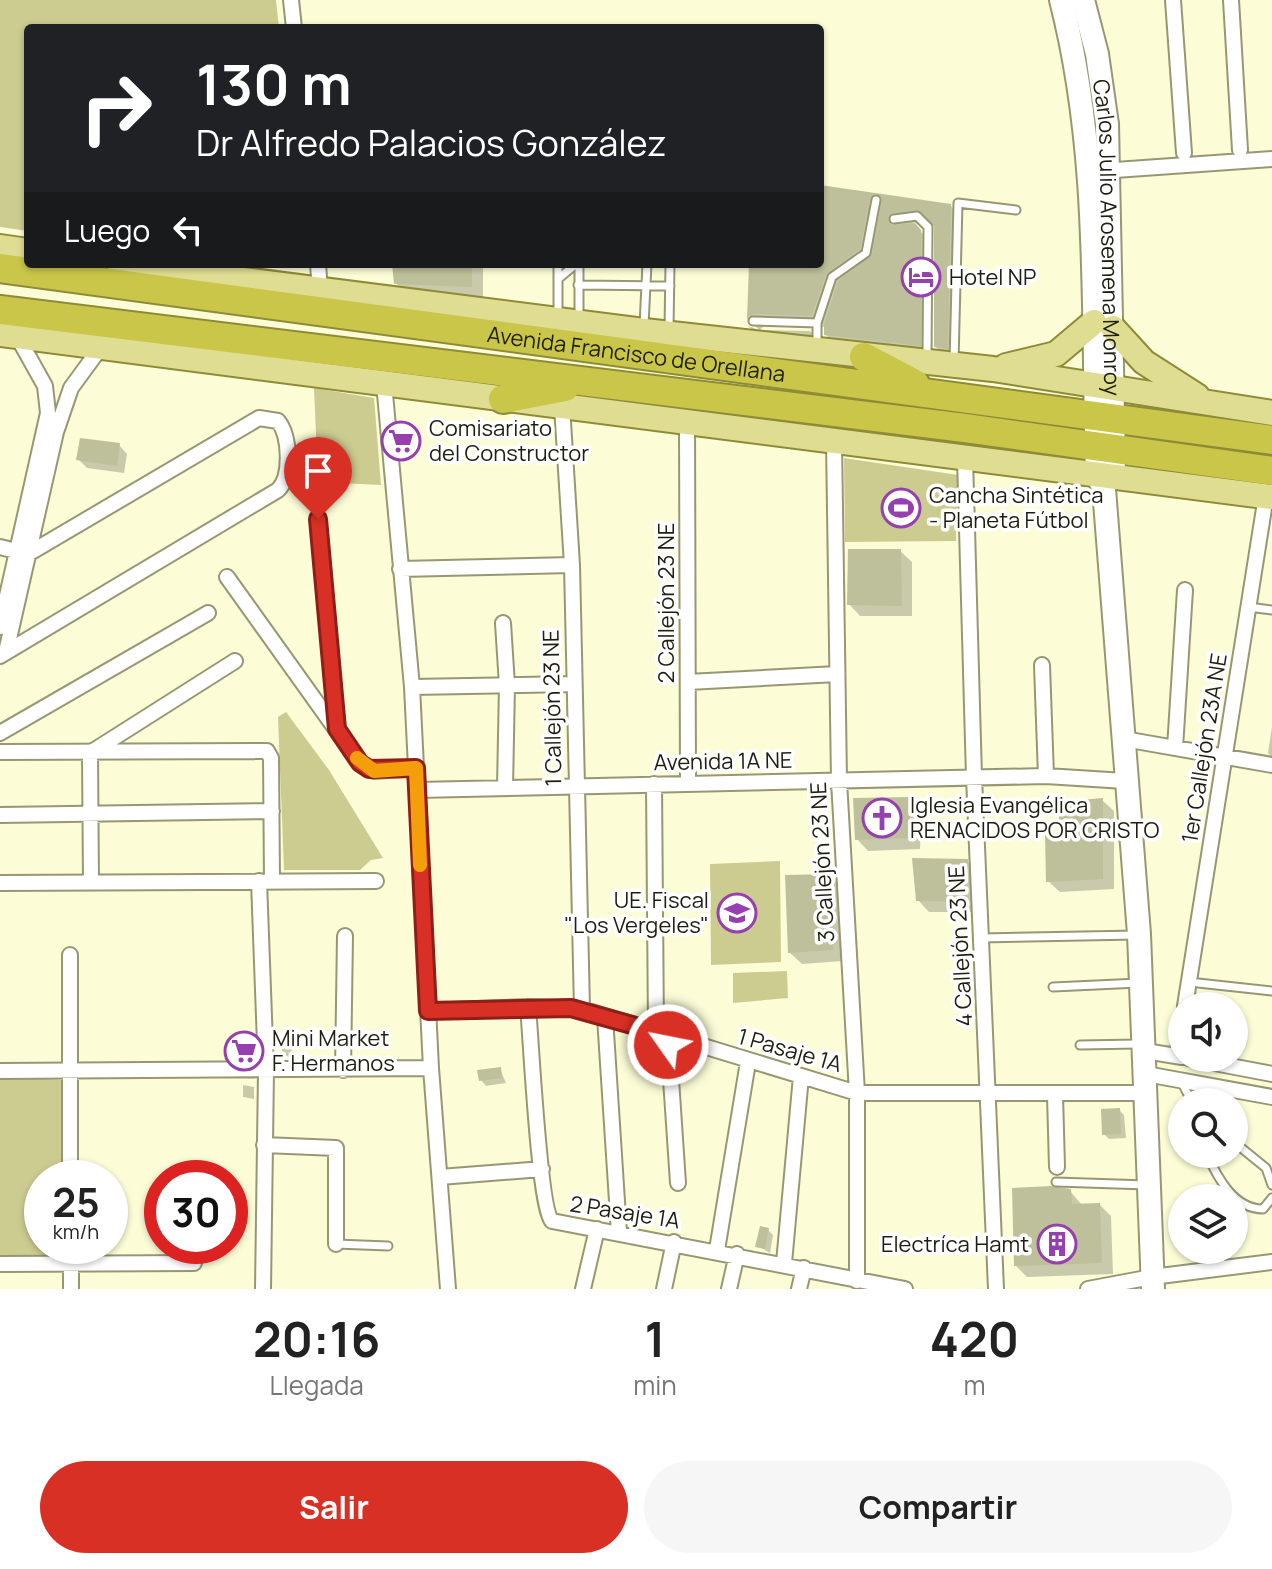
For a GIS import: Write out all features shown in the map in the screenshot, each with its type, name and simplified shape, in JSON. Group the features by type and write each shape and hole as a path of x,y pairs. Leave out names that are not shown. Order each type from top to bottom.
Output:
{"highway":[{"name":"Avenida Francisco de Orellana","path":"0,268 1272,440"},
{"name":"Avenida Francisco de Orellana","path":"0,310 598,382 1105,467 1270,488"},
{"path":"864,357 942,395"},
{"path":"503,399 598,382"}],"main road":[{"path":"0,247 24,250"},
{"name":"Avenida Francisco de Orellana","path":"148,268 817,352 993,369 1272,413"},
{"path":"993,369 1056,354 1104,325 1159,373 1213,405"},
{"name":"Avenida Francisco de Orellana","path":"9,335 965,458 1105,467"}],"street":[{"path":"291,0 294,24"},
{"name":"Carlos Julio Arosemena Monroy","path":"1061,0 1098,171"},
{"name":"Carlos Julio Arosemena Monroy","path":"1083,0 1097,54 1105,110 1098,171 1105,467 1125,781 1139,934 1152,1283"},
{"path":"1173,0 1184,153"},
{"path":"1231,0 1240,150"},
{"path":"1098,171 1272,159"},
{"path":"318,268 320,292"},
{"path":"3,654 48,403 43,382 9,335"},
{"path":"0,627 69,393 101,347"},
{"path":"384,383 412,687 431,1068 448,1289"},
{"name":"1 Callejón 23 NE","path":"562,406 572,565 572,684 582,1009"},
{"path":"0,547 22,552 259,418 270,418 282,425 286,439 286,478 278,490 3,654"},
{"name":"2 Callejón 23 NE","path":"687,422 688,784"},
{"name":"3 Callejón 23 NE","path":"834,441 839,781 857,1093 863,1284"},
{"name":"4 Callejón 23 NE","path":"965,458 974,777 996,1289"},
{"name":"1er Callejón 23A NE","path":"1187,992 1248,607 1270,488"},
{"path":"318,519 337,729"},
{"path":"400,569 572,565"},
{"path":"227,577 360,763 369,769 416,768"},
{"path":"1175,748 1185,590"},
{"path":"0,733 208,613"},
{"path":"503,623 507,685 505,788"},
{"path":"90,754 235,661"},
{"path":"1042,665 1046,776"},
{"path":"688,682 837,674"},
{"path":"412,687 572,684"},
{"path":"1124,739 1272,765"},
{"path":"0,752 267,751 271,758 272,811 265,881 263,1289"},
{"path":"90,754 91,883"},
{"name":"Avenida 1A NE","path":"417,790 576,784 1046,776 1125,781"},
{"path":"654,784 662,1033 678,1183"},
{"path":"0,815 272,811"},
{"path":"0,883 376,881"},
{"path":"343,1070 345,936"},
{"path":"70,955 70,1160"},
{"name":"1 Pasaje 1A","path":"428,1011 528,1007 582,1009 857,1093 1055,1095 1181,1081 1272,1097"},
{"name":"2 Pasaje 1A","path":"528,1007 549,1219 784,1263 863,1284 905,1289"},
{"path":"605,1017 619,1232"},
{"path":"1145,1047 1168,1053"},
{"path":"717,1250 748,1062"},
{"path":"0,1071 431,1068"},
{"path":"1248,1069 1272,1074"},
{"path":"784,1263 801,1076"},
{"path":"1055,1095 1056,1174"},
{"path":"264,1145 336,1148 336,1244"},
{"path":"440,1177 542,1169"},
{"path":"583,1289 597,1229"},
{"path":"664,1289 674,1242"},
{"path":"729,1289 737,1254"},
{"path":"1088,1289 1152,1283 1272,1262"},
{"path":"0,1264 24,1264"},
{"path":"71,1264 71,1289"},
{"path":"799,1289 804,1268"}],"lane":[{"path":"817,352 817,323 832,277 866,253 876,200"},
{"path":"954,365 958,203 1016,210"},
{"path":"894,219 917,216 928,227 927,363"},
{"path":"558,268 568,322"},
{"path":"558,279 573,268"},
{"path":"568,322 578,285 578,268"},
{"path":"644,331 647,268"},
{"path":"669,334 670,268"},
{"path":"578,285 670,286"},
{"path":"753,321 817,323"},
{"path":"1248,607 1272,610"},
{"path":"981,938 1139,934"},
{"path":"1053,987 1141,983"},
{"path":"1198,983 1272,991"},
{"path":"1080,1045 1145,1047"},
{"path":"1181,1081 1185,1088"},
{"path":"1248,1153 1266,1168 1272,1185"},
{"path":"1213,1168 1232,1196 1252,1209 1263,1209 1272,1198"},
{"path":"1056,1174 1149,1185"},
{"path":"336,1244 388,1246"}],"green space":[{"path":"0,0 276,0 279,24 24,24 24,230 0,227"},
{"path":"314,388 374,398 381,485 318,482"},
{"name":"Cancha Sintética - Planeta Fútbol","path":"844,458 958,475 956,541 845,542"},
{"path":"286,712 329,770 383,858 371,860 360,870 284,870 278,717"},
{"path":"780,861 781,962 711,965 710,864"},
{"path":"787,971 788,998 733,1003 733,973"},
{"path":"0,1078 71,1080 69,1160 24,1160 24,1257 0,1257"}],"building":[{"path":"824,186 951,204 948,349 934,347 934,226 918,210 892,213 888,219 892,225 915,223 921,230 921,346 824,335 824,324 838,281 872,254 882,200 876,194 870,199 860,249 826,274 812,316 753,314 747,320 749,268 824,268"},
{"path":"392,268 472,268 472,287 394,284"},
{"path":"80,438 120,443 117,466 76,460"},
{"path":"848,549 901,549 902,606 847,605"},
{"name":"Iglesia Evangélica RENACIDOS POR CRISTO","path":"911,797 909,838 855,840 853,798"},
{"path":"1103,798 1103,879 1046,882 1045,834 1060,834 1058,802"},
{"path":"912,858 968,859 967,902 916,901"},
{"path":"831,874 833,950 788,953 785,875"},
{"path":"226,1044 250,1045 250,1056 226,1055"},
{"path":"501,1067 502,1078 479,1081 477,1070"},
{"path":"1120,1108 1121,1134 1102,1135 1101,1109"},
{"name":"Electríca Hamt","path":"1051,1186 1071,1189 1072,1204 1100,1203 1102,1263 1014,1266 1012,1188"},
{"path":"760,1226 769,1228 765,1249 755,1247"}],"slow traffic":[{"path":"357,758 374,771 416,768 420,865"}],"place":[{"name":"Hotel NP","path":"921,277"},
{"name":"Comisariato del Constructor","path":"401,441"},
{"name":"Cancha Sintética - Planeta Fútbol","path":"901,508"},
{"name":"Iglesia Evangélica RENACIDOS POR CRISTO","path":"882,818"},
{"name":"UE. Fiscal \"Los Vergeles\"","path":"737,913"},
{"name":"Mini Market F. Hermanos","path":"244,1051"},
{"name":"Electríca Hamt","path":"1057,1244"}],"route":[{"path":"318,519 337,729 360,763 369,769 416,768 428,1011 528,1007 582,1009 668,1035 668,1045"}]}
